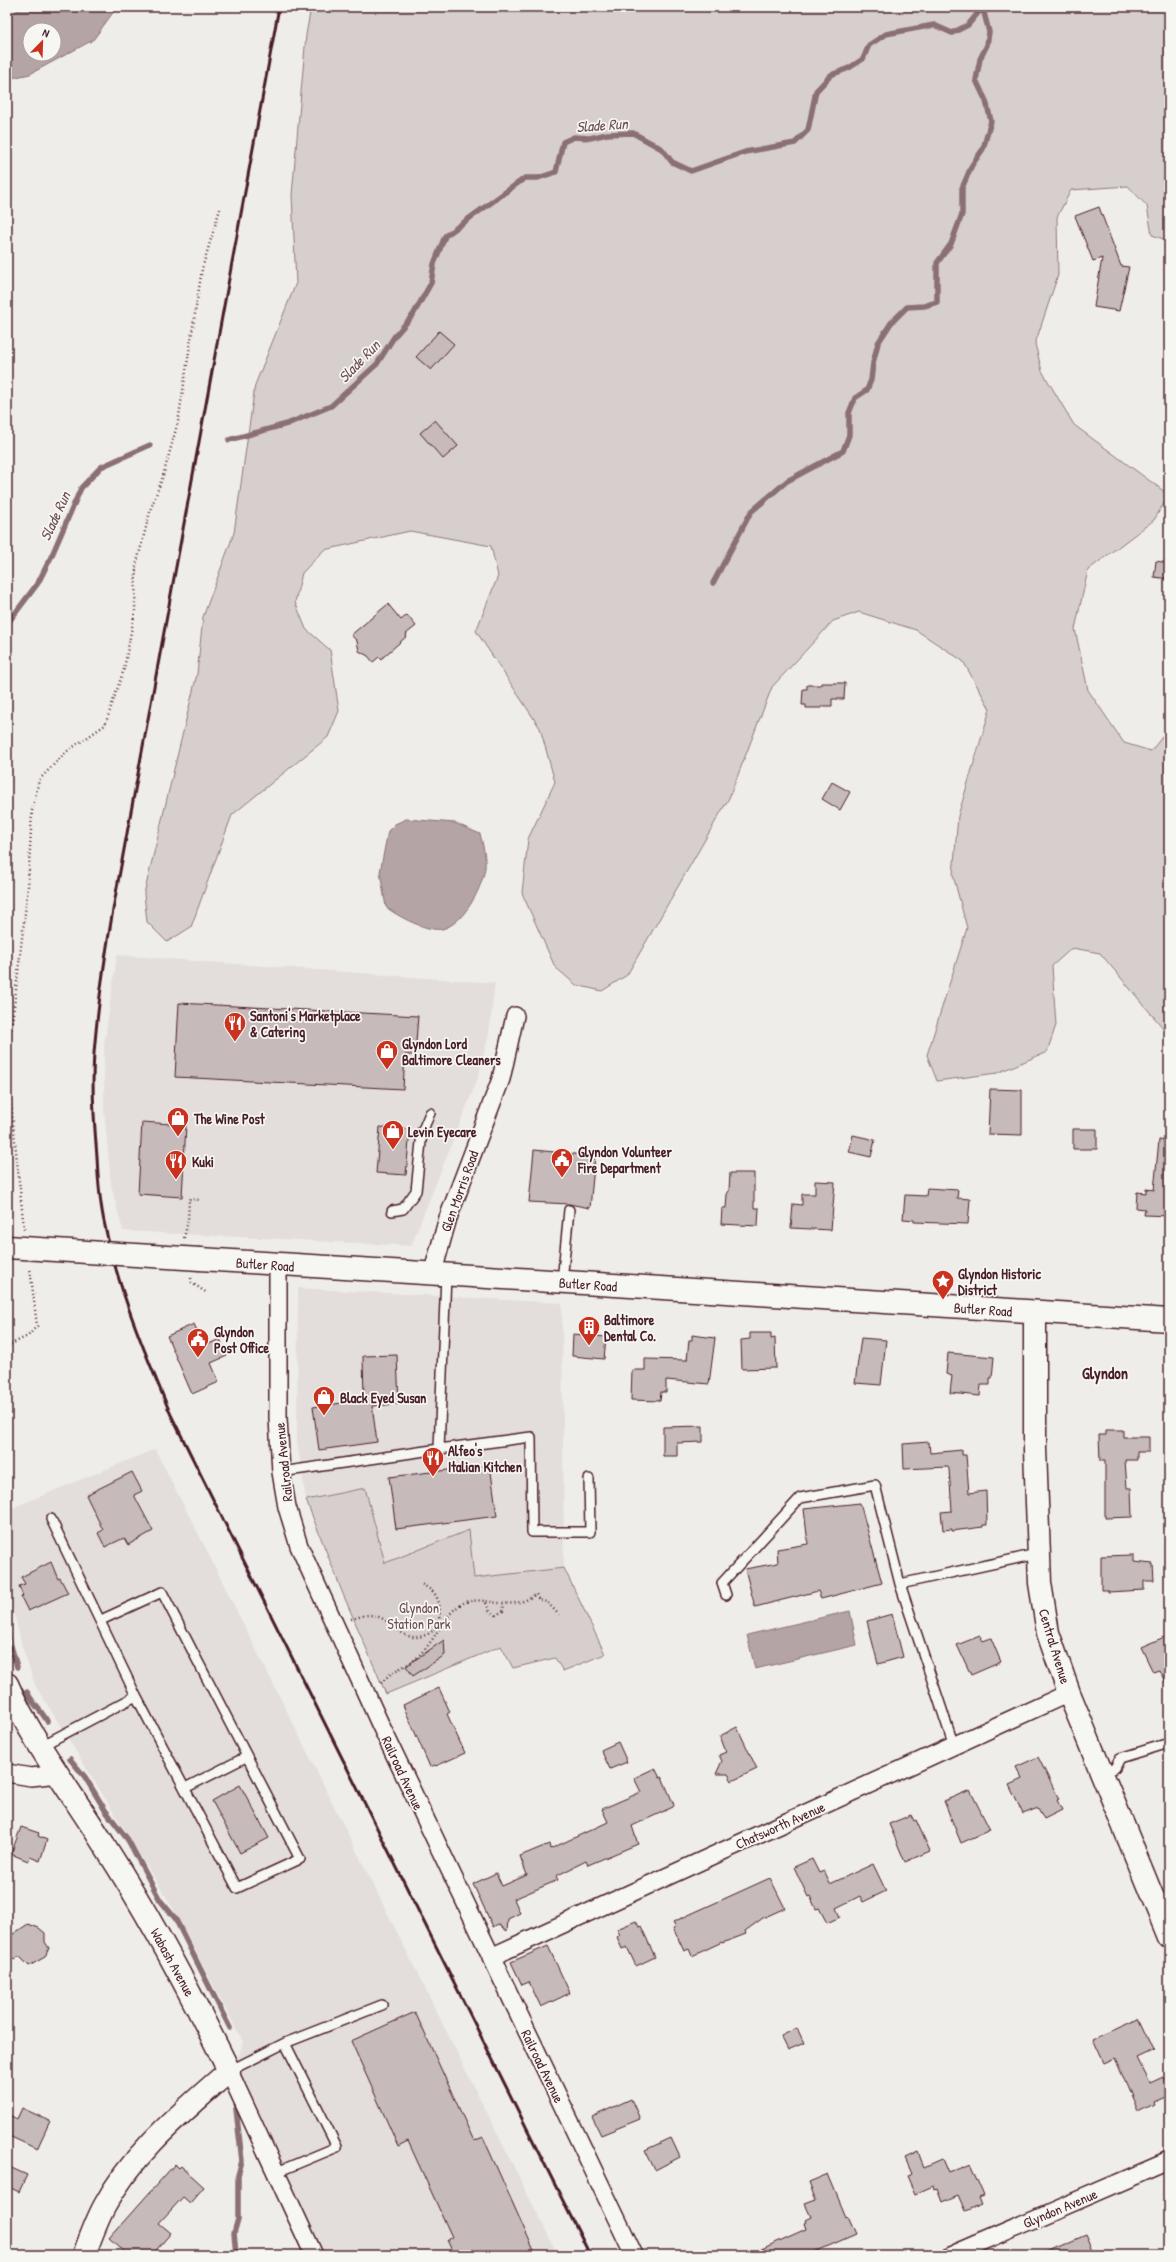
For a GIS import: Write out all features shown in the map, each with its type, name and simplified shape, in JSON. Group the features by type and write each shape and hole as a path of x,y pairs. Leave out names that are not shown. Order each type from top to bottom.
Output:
{"main road":[{"name":"Butler Road","path":"7,1246 278,1265 1169,1320"},
{"name":"Central Avenue","path":"1035,1312 1037,1554 1043,1612 1055,1654 1070,1693 1169,1936"},
{"name":"Wabash Avenue","path":"7,1684 29,1729 45,1743 59,1774 126,1878 161,1939 184,1980 229,2071"},
{"path":"84,2255 104,2207 135,2161 171,2123 229,2071"}],"street":[{"name":"Glen Morris Road","path":"439,1275 448,1218 501,1079 515,1016"},
{"name":"Railroad Avenue","path":"278,1265 278,1418 281,1472 287,1507 299,1546 366,1694 634,2255"},
{"name":"Chatsworth Avenue","path":"491,1957 1070,1693"},
{"path":"7,1773 31,1777 59,1774"},
{"name":"Wabash Avenue","path":"229,2071 277,2172 314,2255"},
{"name":"Glyndon Avenue","path":"951,2255 1169,2161"}],"lane":[{"path":"392,1211 403,1209 416,1191 422,1132 430,1113"},
{"path":"562,1283 569,1210"},
{"path":"439,1275 439,1449"},
{"path":"281,1472 531,1437 532,1532 590,1532 589,1479"},
{"path":"726,1595 722,1583 800,1498 875,1485 900,1584 954,1746"},
{"path":"51,1519 136,1696 237,1888 300,1859 162,1592 100,1620"},
{"path":"900,1584 1037,1554"},
{"path":"45,1743 136,1696"},
{"path":"1102,1773 1115,1768 1120,1758 1169,1743"},
{"path":"185,1788 246,1757"},
{"path":"229,2071 285,2043 382,2005"},
{"path":"277,2172 337,2147 285,2043"}],"path":[{"path":"25,1231 10,1093 10,1041 28,887 32,811 39,780 66,752 105,724 124,669 135,611 136,566 151,508 164,476 178,422 202,268 220,209"},
{"path":"7,1346 28,1336 37,1326 29,1262"},
{"path":"334,1625 369,1615 386,1620 397,1631 410,1636 429,1633 436,1627 440,1617 438,1599 433,1592 421,1584"},
{"path":"366,1694 395,1671 413,1663 439,1630 446,1618 461,1604 470,1601 486,1603 495,1601 504,1605 527,1600 536,1594 539,1600 547,1602 559,1615"},
{"path":"486,1603 490,1612 496,1615 503,1611 504,1605"},
{"path":"436,1627 439,1630"}],"shaded area":[{"path":"22,7 117,7 93,40 62,57 62,22 22,22 22,62 52,62 30,74 7,79 7,18"},
{"path":"406,819 455,823 480,834 484,851 485,868 476,895 471,904 458,920 450,926 442,929 421,926 397,915 386,907 380,872 388,831 395,824"},
{"path":"117,955 495,983 489,1034 478,1078 411,1246 123,1231 111,1185 104,1110 104,1045"},
{"path":"298,1288 562,1303 564,1568 474,1578 468,1530 385,1563 365,1488 306,1500 297,1442"},
{"path":"155,1449 558,2255 303,2255 228,2090 243,2042 174,1910 35,1685 22,1646 7,1586 7,1510"},
{"path":"850,1611 857,1645 755,1669 747,1635"}],"green space":[{"path":"311,7 1169,7 1169,241 1152,235 1147,206 1128,186 1071,190 1057,217 1058,275 1035,344 1042,371 1074,425 1169,495 1154,520 1088,570 1075,629 1088,690 1124,743 1151,751 1169,728 1169,1035 1100,953 1072,948 1052,966 1056,1025 1047,1052 997,1073 937,1081 927,1055 967,928 953,875 958,816 990,709 963,661 916,630 859,612 833,621 772,687 729,798 627,975 602,991 576,985 555,967 522,893 528,839 555,782 540,728 476,631 498,576 491,546 410,531 324,550 302,573 295,602 306,629 330,650 339,711 328,737 232,815 191,927 167,942 147,922 144,894 197,674 203,617 234,533 255,385 296,283 292,195 306,35"},
{"name":"Glyndon Station Park","path":"365,1488 385,1563 469,1530 474,1578 564,1568 605,1654 563,1671 555,1658 513,1668 501,1646 386,1694 343,1594 306,1500"}],"building":[{"path":"1099,207 1121,266 1129,267 1119,311 1094,307 1102,258 1093,261 1075,216"},
{"path":"439,331 454,344 431,370 416,357"},
{"path":"435,420 458,446 443,459 420,433"},
{"path":"1156,561 1169,563 1169,579 1154,577"},
{"path":"388,604 401,620 407,615 416,626 381,659 379,657 373,662 368,656 359,651 357,641 351,635"},
{"path":"821,683 845,683 844,699 832,699 832,706 822,706 822,708 806,708 806,705 802,705 803,689 807,689 807,685 821,685"},
{"path":"832,782 850,792 840,810 822,799"},
{"path":"179,1003 418,1016 415,1055 405,1055 403,1089 175,1077"},
{"path":"990,1089 1022,1090 1022,1135 988,1134"},
{"path":"142,1122 186,1125 182,1197 138,1194"},
{"name":"Levin Eyecare","path":"380,1127 410,1129 406,1175 376,1173"},
{"path":"1073,1129 1097,1129 1097,1149 1073,1149"},
{"path":"853,1135 875,1140 871,1157 849,1152"},
{"path":"1159,1140 1169,1141 1169,1216 1144,1215 1145,1209 1136,1208 1137,1192 1146,1193 1146,1189 1154,1190"},
{"name":"Glyndon Volunteer Fire Department","path":"534,1150 595,1156 590,1208 569,1204 529,1202"},
{"path":"730,1173 754,1173 754,1208 759,1208 758,1226 721,1224 722,1208 726,1208 727,1194 729,1191"},
{"path":"815,1181 835,1182 831,1230 791,1228 793,1204 802,1205 802,1194 815,1194"},
{"path":"927,1188 958,1190 957,1198 970,1199 968,1224 914,1222 914,1220 903,1219 905,1195 926,1196"},
{"name":"Glyndon Post Office","path":"194,1324 204,1346 220,1339 227,1356 211,1363 219,1382 192,1394 167,1336"},
{"path":"750,1333 771,1333 771,1339 775,1338 776,1368 742,1369 741,1340 750,1339"},
{"name":"Baltimore Dental Co.","path":"573,1334 606,1337 604,1359 572,1356"},
{"path":"692,1335 715,1338 709,1384 666,1380 666,1392 661,1392 660,1401 631,1400 632,1370 645,1370 645,1359 687,1360 689,1340 692,1340"},
{"path":"861,1338 886,1340 881,1385 855,1383"},
{"path":"948,1353 994,1357 990,1385 981,1385 980,1396 950,1393 952,1376 946,1374"},
{"path":"397,1355 399,1404 372,1406 377,1442 319,1450 313,1407 364,1400 363,1356"},
{"path":"703,1426 703,1442 677,1443 677,1456 663,1456 663,1427"},
{"path":"1106,1430 1123,1430 1123,1437 1149,1437 1149,1452 1137,1452 1137,1460 1125,1460 1127,1488 1131,1488 1132,1517 1105,1518 1105,1461 1100,1461 1099,1435 1106,1435"},
{"path":"929,1442 930,1453 962,1450 962,1455 966,1455 969,1493 986,1491 987,1525 983,1525 983,1527 952,1531 952,1529 943,1530 941,1512 952,1511 948,1467 904,1469 903,1444"},
{"path":"490,1465 497,1516 396,1529 389,1477"},
{"path":"132,1472 142,1491 134,1495 153,1531 128,1545 124,1538 105,1547 98,1533 103,1530 86,1495"},
{"path":"860,1503 882,1583 821,1599 818,1591 755,1607 745,1569 778,1563 777,1549 808,1544 804,1509"},
{"path":"1134,1555 1134,1562 1153,1564 1154,1581 1144,1581 1144,1590 1108,1592 1108,1590 1101,1590 1101,1556"},
{"path":"51,1562 58,1579 60,1578 68,1593 28,1611 21,1597 23,1596 19,1586 25,1584 21,1577"},
{"path":"892,1614 903,1657 878,1664 867,1621"},
{"path":"1169,1635 1169,1689 1159,1670 1153,1672 1141,1647"},
{"path":"980,1636 983,1641 991,1638 1001,1662 971,1675 957,1645"},
{"path":"444,1640 445,1655 413,1676 406,1666"},
{"path":"439,1688 450,1712 447,1714 465,1753 436,1766 430,1767 403,1705"},
{"path":"737,1727 757,1769 732,1781 728,1774 716,1774 722,1761 719,1755 726,1752 720,1736"},
{"path":"618,1742 627,1762 610,1769 601,1750"},
{"path":"1038,1757 1059,1799 1057,1800 1062,1810 1044,1819 1038,1808 1023,1814 1009,1785 1022,1779 1016,1767"},
{"path":"655,1768 660,1778 662,1777 674,1805 673,1807 632,1826 638,1844 588,1865 586,1861 556,1876 558,1880 514,1899 520,1913 508,1919 507,1931 498,1924 493,1927 473,1884 496,1873 502,1886 527,1875 520,1856 549,1844 550,1849 608,1822 602,1809 641,1792 634,1778"},
{"path":"240,1785 269,1838 240,1853 212,1801"},
{"path":"970,1790 990,1830 961,1843 944,1801"},
{"path":"911,1815 914,1821 916,1820 930,1851 905,1862 889,1824"},
{"path":"21,1827 39,1833 38,1836 47,1840 40,1861 30,1857 28,1861 11,1854"},
{"path":"812,1859 819,1873 824,1871 830,1884 873,1864 886,1891 863,1902 860,1896 836,1908 840,1917 827,1923 819,1908 816,1909 810,1896 808,1897 794,1867"},
{"path":"770,1878 785,1908 763,1918 745,1931 746,1934 722,1942 692,1956 689,1949 684,1951 673,1928 676,1927 673,1922"},
{"path":"636,1921 639,1927 641,1926 655,1957 636,1966 627,1947 622,1949 617,1937 620,1935 617,1929"},
{"path":"28,1924 39,1928 45,1933 45,1942 49,1948 45,1957 29,1966 19,1956 14,1960 7,1950 7,1938"},
{"path":"548,1946 570,1993 541,2007 529,1982 522,1985 511,1962"},
{"path":"415,2012 474,2141 483,2137 536,2255 454,2255 447,2240 452,2237 408,2141 398,2146 351,2041"},
{"path":"1139,2018 1154,2050 1137,2058 1150,2083 1163,2077 1169,2094 1153,2101 1154,2104 1138,2112 1115,2058 1104,2063 1093,2039"},
{"path":"797,2028 804,2043 788,2050 781,2036"},
{"path":"631,2099 640,2119 601,2135 592,2117"},
{"path":"22,2108 50,2121 37,2149 7,2135 7,2114 17,2119"},
{"path":"671,2138 680,2157 655,2170 645,2150"},
{"path":"918,2152 924,2167 942,2159 948,2173 970,2164 984,2196 979,2198 982,2204 965,2211 958,2195 942,2202 937,2189 934,2190 933,2186 915,2194 907,2176 912,2174 905,2158"},
{"path":"175,2164 179,2168 181,2166 204,2187 190,2203 183,2197 159,2223 171,2233 152,2255 128,2255 109,2238"},
{"path":"7,2166 27,2175 19,2192 7,2186"},
{"path":"828,2174 846,2217 848,2216 856,2234 808,2255 748,2255 806,2229 804,2223 806,2222 805,2220 811,2217 805,2204 816,2200 809,2182"},
{"path":"1086,2235 1095,2255 1039,2255"}],"waterway":[{"name":"Slade Run","path":"229,440 287,424 331,406 377,364 394,337 413,315 431,283 434,264 445,236 525,178 538,178 556,172 563,142 574,137 590,138 607,134 633,133 662,149 672,162 691,171 745,152 795,143 808,130 816,91 831,75 849,68 863,59 869,45 886,34 934,25 952,33 968,25 983,7"},
{"path":"713,583 751,512 787,481 843,451 849,435 849,413 855,398 867,390 871,380 878,343 891,323 907,307 924,306 937,302 937,263 951,244 962,214 962,188 972,165 983,149 991,121 986,101 976,80 980,59 987,45 989,32 983,9"},
{"name":"Slade Run","path":"7,624 38,583 52,555 81,488 101,467 150,445"},
{"path":"7,1632 17,1667"},
{"path":"27,1692 31,1700 47,1721"},
{"path":"70,1759 85,1777 105,1810 128,1840 160,1900 175,1918 230,2028"},
{"path":"236,2109 242,2161 238,2175 238,2219 234,2233 236,2255"}],"railway":[{"path":"279,7 114,904 101,990 94,1056 93,1085 98,1174 103,1218 125,1298 142,1345 171,1415 590,2255"}],"place":[{"name":"Santoni's Marketplace & Catering","path":"235,1042"},
{"name":"Glyndon Lord Baltimore Cleaners","path":"387,1070"},
{"name":"The Wine Post","path":"178,1138"},
{"name":"Levin Eyecare","path":"393,1150"},
{"name":"Glyndon Volunteer Fire Department","path":"562,1178"},
{"name":"Kuki","path":"176,1180"},
{"name":"Glyndon Historic District","path":"943,1300"},
{"name":"Baltimore Dental Co.","path":"589,1346"},
{"name":"Glyndon Post Office","path":"198,1358"},
{"name":"Black Eyed Susan","path":"324,1416"},
{"name":"Alfeo's Italian Kitchen","path":"433,1478"}],"district":[{"name":"Glyndon","path":"1105,1373"}]}
